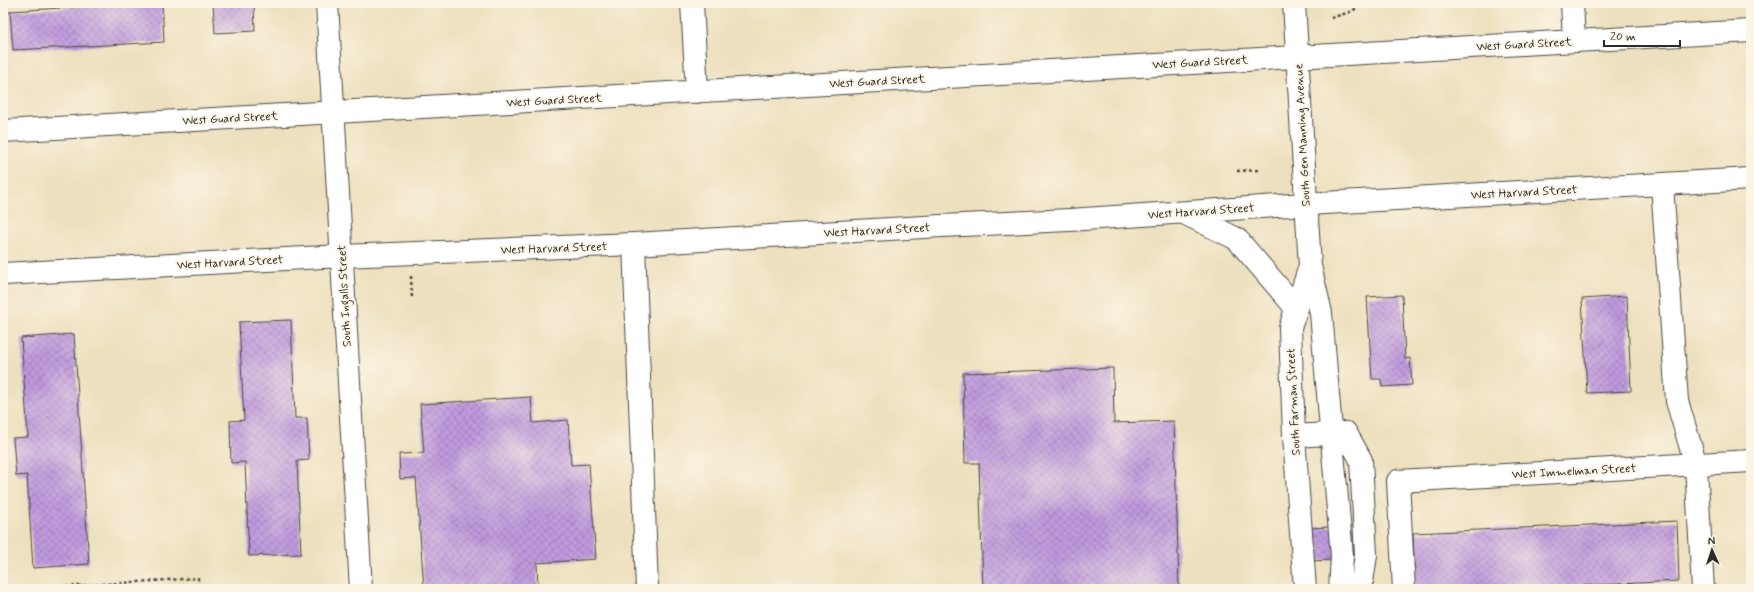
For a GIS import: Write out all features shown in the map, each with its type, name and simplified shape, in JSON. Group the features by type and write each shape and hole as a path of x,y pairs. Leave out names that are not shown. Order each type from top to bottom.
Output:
{"street":[{"name":"South Ingalls Street","path":"327,3 361,589"},
{"path":"692,3 697,92"},
{"name":"South Gen Manning Avenue","path":"1294,3 1310,266"},
{"path":"1572,3 1574,41"},
{"name":"West Guard Street","path":"3,131 1751,31"},
{"name":"West Harvard Street","path":"3,274 342,256 634,244 1751,179"},
{"path":"1662,184 1677,401 1696,465 1703,589"},
{"path":"1183,212 1237,239 1296,308"},
{"path":"634,244 647,589"},
{"path":"1310,266 1321,313 1339,434 1354,556 1350,589"},
{"name":"South Farman Street","path":"1305,589 1294,436 1290,328 1310,266"},
{"path":"1294,436 1339,434"},
{"path":"1339,434 1342,556 1340,589"},
{"path":"1339,434 1361,460 1366,554 1361,589"},
{"name":"West Immelman Street","path":"1404,589 1398,481 1751,461"}],"path":[{"path":"1331,18 1353,11 1360,3"},
{"path":"1237,171 1258,170"},
{"path":"411,270 412,300"},
{"path":"54,589 59,587 198,578 199,589"}],"building":[{"path":"162,3 164,42 13,50 10,11"},
{"path":"213,3 254,3 255,31 215,33"},
{"path":"1402,295 1405,359 1410,358 1412,385 1382,387 1381,379 1372,379 1367,297"},
{"path":"1627,296 1631,391 1587,393 1582,299"},
{"path":"291,320 295,418 307,418 309,460 297,461 301,554 249,556 245,462 231,463 230,421 244,420 239,322"},
{"path":"74,334 89,564 33,568 27,475 16,476 13,438 28,437 21,338"},
{"path":"1113,368 1114,423 1174,421 1179,587 1102,589 983,589 979,463 965,463 963,373"},
{"path":"531,397 533,423 568,420 571,465 589,464 596,559 537,563 538,589 424,589 416,478 400,479 399,454 424,453 420,404"},
{"path":"1677,521 1679,581 1515,589 1415,589 1413,533"},
{"path":"1374,525 1375,558 1310,561 1308,528"}]}
